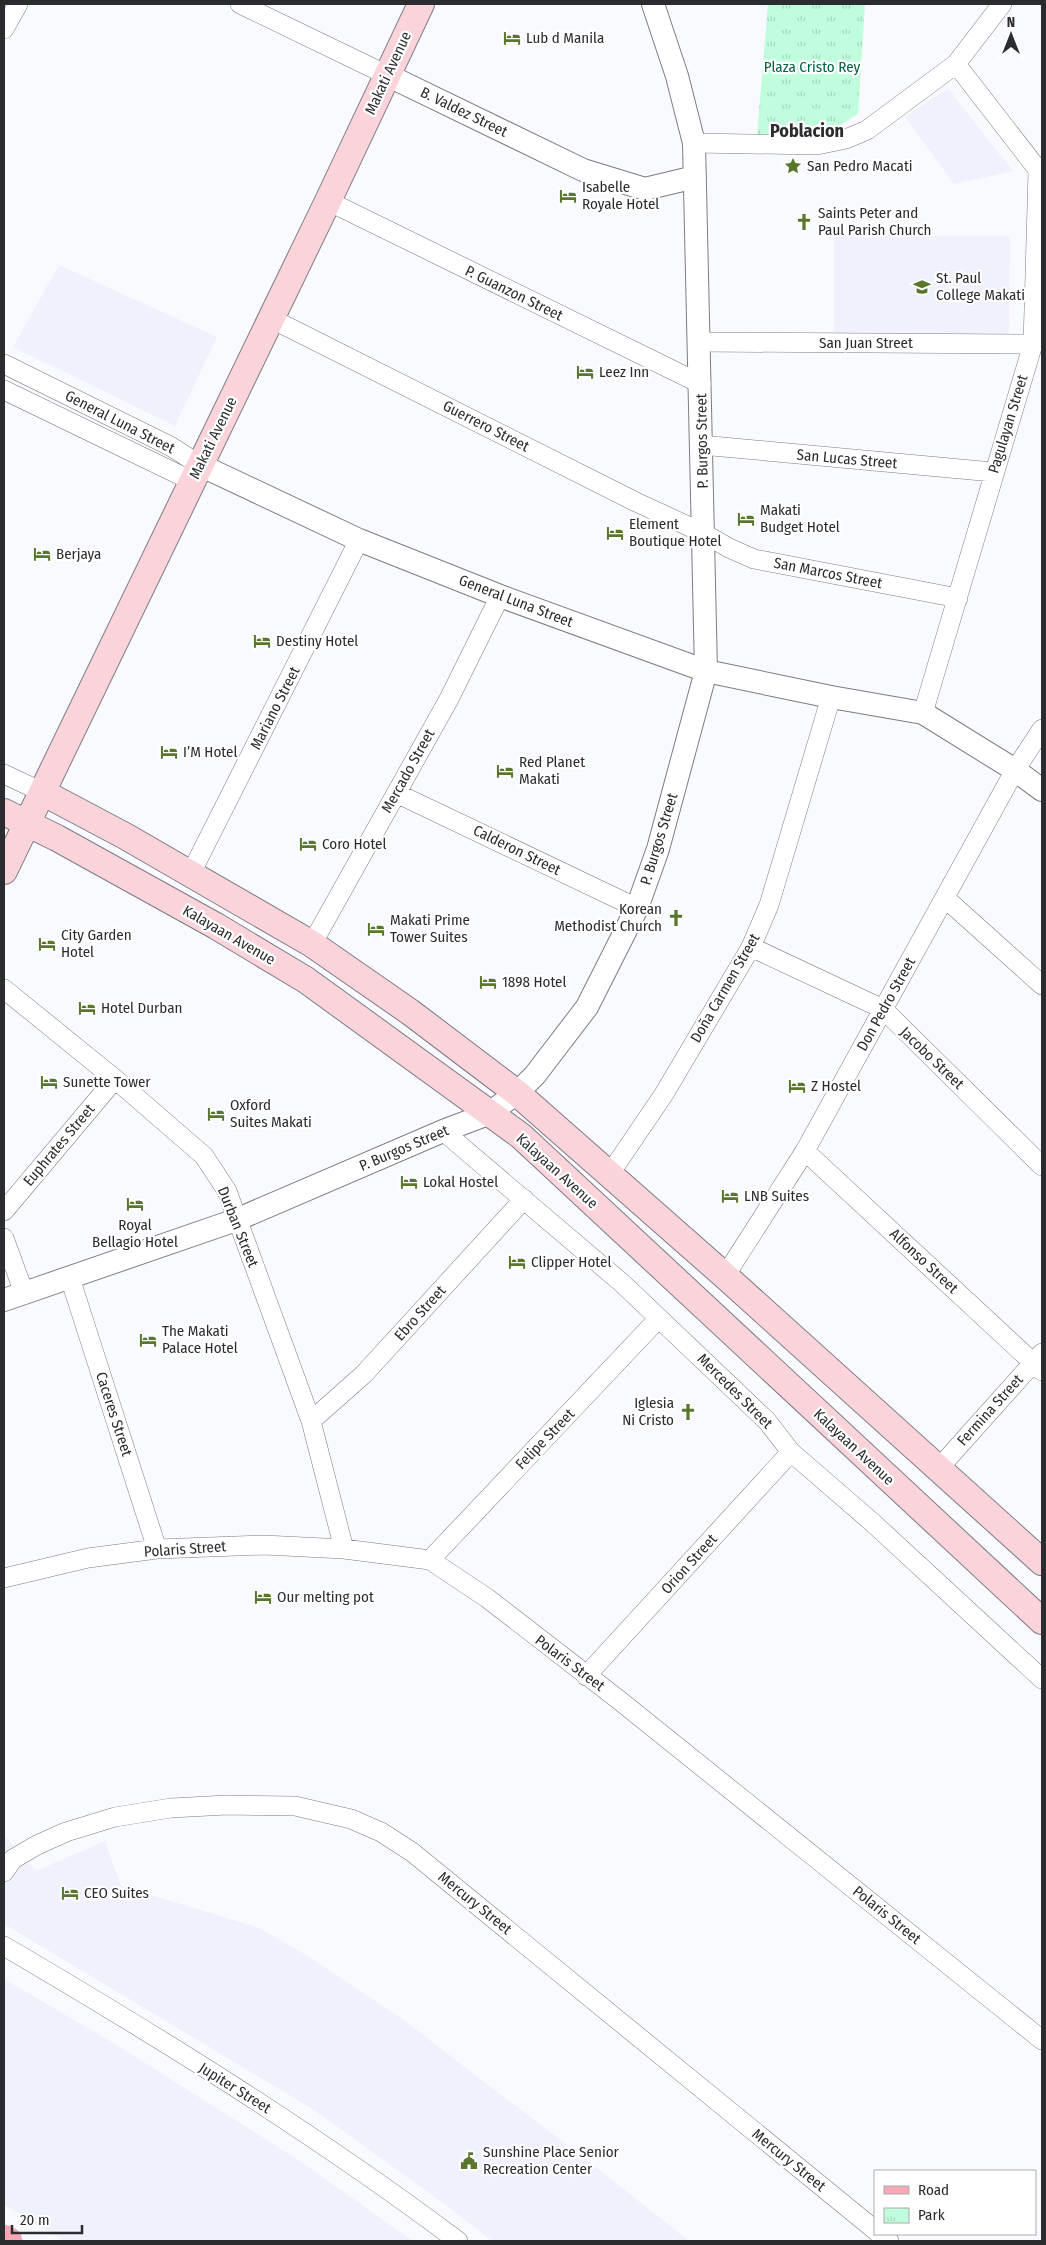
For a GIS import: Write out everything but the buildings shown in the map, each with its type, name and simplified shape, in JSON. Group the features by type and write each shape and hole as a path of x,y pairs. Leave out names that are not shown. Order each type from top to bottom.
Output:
{"main road":[{"name":"Makati Avenue","path":"4,871 328,201 421,4"},
{"path":"42,792 125,836 312,944 410,1012 517,1092 725,1276 1042,1562"},
{"name":"Kalayaan Avenue","path":"4,812 216,926 306,980 520,1136 796,1394 1038,1609"},
{"path":"4,2239 8,2241"}],"street":[{"path":"4,29 18,4"},
{"name":"B. Valdez Street","path":"240,4 583,170 645,189 695,177"},
{"name":"P. Burgos Street","path":"14,1297 236,1220 443,1131 488,1114 535,1076 587,1007 637,908 658,849 706,671 701,384 694,143 677,76 653,4"},
{"path":"694,143 817,145 846,139 867,130 956,64 1002,4"},
{"name":"Pagulayan Street","path":"923,713 958,598 993,472 1033,344 1041,172 956,64"},
{"name":"P. Guanzon Street","path":"328,201 701,384"},
{"name":"Guerrero Street","path":"270,318 636,502 703,533"},
{"name":"San Juan Street","path":"700,342 1033,344"},
{"name":"General Luna Street","path":"4,364 170,446 196,473"},
{"name":"General Luna Street","path":"4,390 196,473 224,479 359,540 500,596 706,671 831,697 923,713 1016,770 1042,790"},
{"name":"San Lucas Street","path":"701,445 993,472"},
{"name":"San Marcos Street","path":"703,533 729,548 754,559 958,598"},
{"name":"Mariano Street","path":"190,875 359,540"},
{"name":"Mercado Street","path":"312,944 449,699 500,596"},
{"name":"Doña Carmen Street","path":"610,1175 664,1094 751,947 769,905 831,697"},
{"name":"Don Pedro Street","path":"725,1276 805,1151 1016,770 1042,729"},
{"path":"4,774 42,792"},
{"name":"Calderon Street","path":"396,793 637,908"},
{"path":"945,898 1042,984"},
{"name":"Jacobo Street","path":"751,947 883,1009 1042,1166"},
{"name":"Durban Street","path":"4,989 204,1156 226,1191 311,1421 344,1549"},
{"name":"Euphrates Street","path":"4,1211 114,1079"},
{"name":"Mercedes Street","path":"443,1131 624,1284 767,1421 791,1452 873,1523 1042,1679"},
{"name":"Alfonso Street","path":"805,1151 1039,1362"},
{"name":"Ebro Street","path":"311,1421 364,1374 524,1199"},
{"path":"4,1238 14,1297"},
{"name":"Caceres Street","path":"70,1278 157,1549"},
{"name":"Felipe Street","path":"430,1560 659,1318"},
{"name":"Fermina Street","path":"939,1468 1039,1362"},
{"name":"Orion Street","path":"586,1676 791,1452"},
{"name":"Polaris Street","path":"4,1578 88,1558 157,1549 264,1545 344,1549 430,1560 487,1598 1042,2040"},
{"name":"Mercury Street","path":"4,1872 13,1859 66,1832 114,1817 170,1808 227,1805 295,1806 351,1819 380,1832 412,1852 874,2229"},
{"name":"Jupiter Street","path":"4,1946 309,2135 365,2172 458,2241"}],"shaded area":[{"path":"948,88 1013,171 954,184 905,117"},
{"name":"St. Paul College Makati","path":"834,235 1010,236 1009,339 834,338"},
{"path":"59,265 217,337 175,426 13,347"},
{"path":"4,1835 36,1871 105,1841 121,1886 257,1927 308,1956 401,2018 689,2241 492,2241 454,2211 314,2110 4,1924"},
{"path":"4,1979 115,2044 297,2159 413,2241 64,2241 4,2205"}],"green space":[{"name":"Plaza Cristo Rey","path":"768,4 865,4 858,114 832,130 809,137 757,135"}],"place":[{"name":"Lub d Manila","path":"512,38"},
{"name":"San Pedro Macati","path":"793,166"},
{"name":"Isabelle Royale Hotel","path":"568,196"},
{"name":"Saints Peter and Paul Parish Church","path":"804,222"},
{"name":"St. Paul College Makati","path":"922,287"},
{"name":"Leez Inn","path":"585,372"},
{"name":"Makati Budget Hotel","path":"746,519"},
{"name":"Element Boutique Hotel","path":"615,533"},
{"name":"Berjaya","path":"42,554"},
{"name":"Destiny Hotel","path":"262,641"},
{"name":"I’M Hotel","path":"169,752"},
{"name":"Red Planet Makati","path":"505,771"},
{"name":"Coro Hotel","path":"308,844"},
{"name":"Korean Methodist Church","path":"676,918"},
{"name":"Makati Prime Tower Suites","path":"376,929"},
{"name":"City Garden Hotel","path":"47,944"},
{"name":"1898 Hotel","path":"488,982"},
{"name":"Hotel Durban","path":"87,1008"},
{"name":"Sunette Tower","path":"49,1082"},
{"name":"Z Hostel","path":"797,1086"},
{"name":"Oxford Suites Makati","path":"216,1114"},
{"name":"Lokal Hostel","path":"409,1182"},
{"name":"LNB Suites","path":"730,1196"},
{"name":"Royal Bellagio Hotel","path":"135,1204"},
{"name":"Clipper Hotel","path":"517,1262"},
{"name":"The Makati Palace Hotel","path":"148,1340"},
{"name":"Iglesia Ni Cristo","path":"688,1412"},
{"name":"Our melting pot","path":"263,1597"},
{"name":"CEO Suites","path":"70,1893"},
{"name":"Sunshine Place Senior Recreation Center","path":"469,2161"}],"district":[{"name":"Poblacion","path":"807,131"}]}
